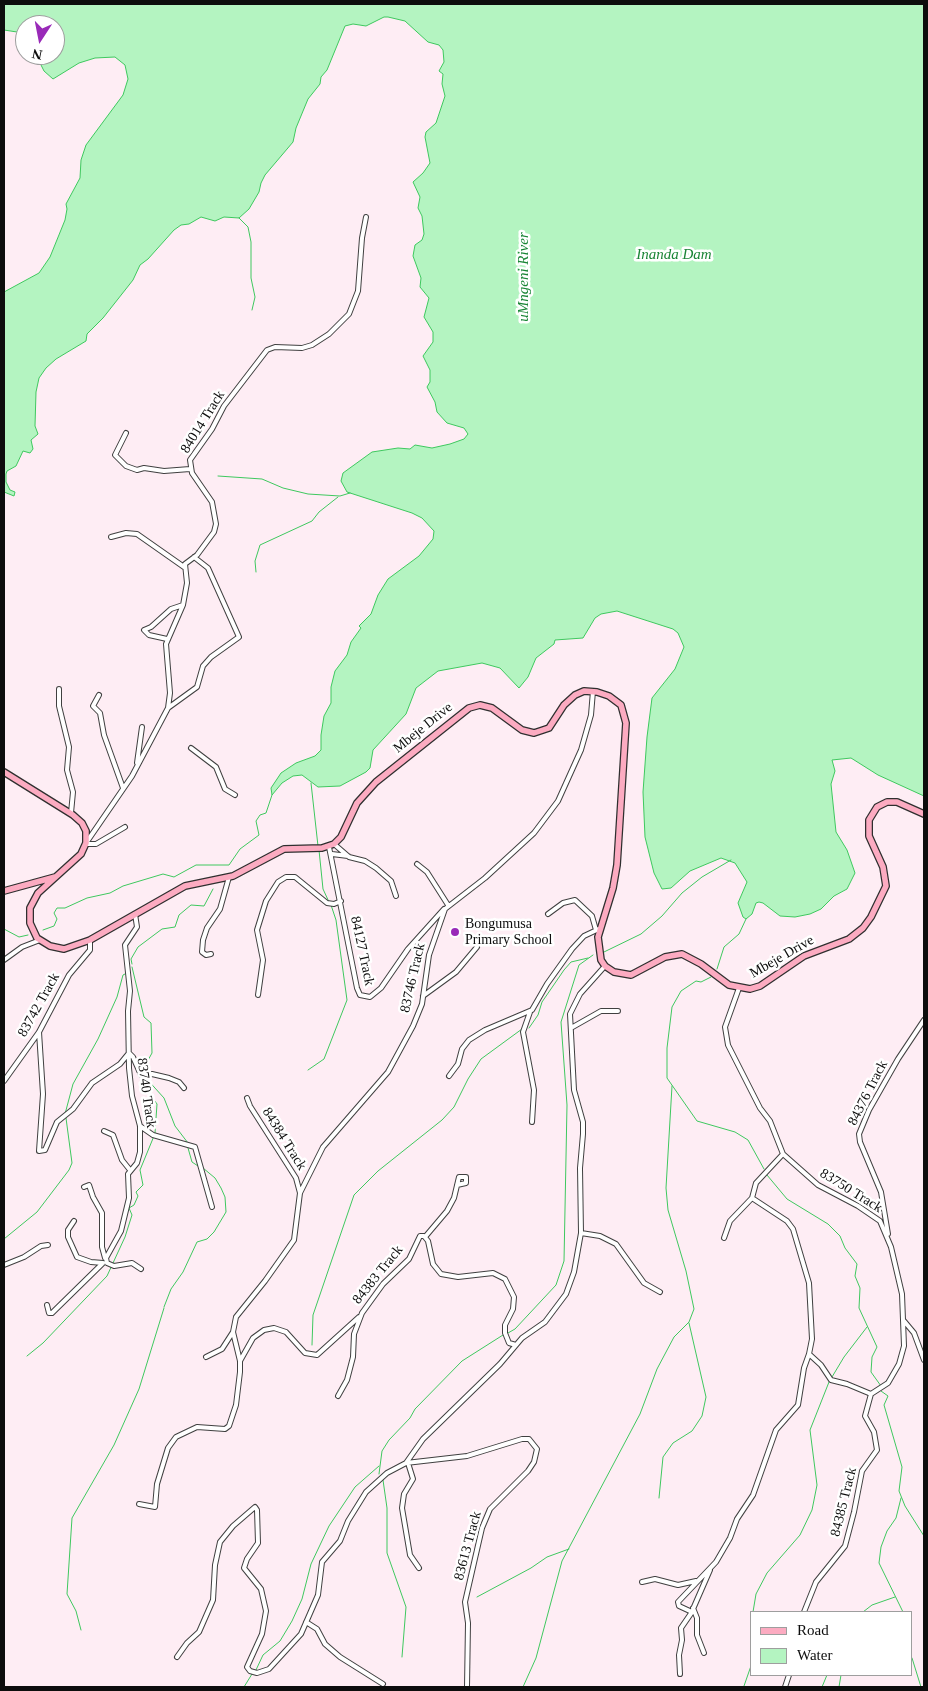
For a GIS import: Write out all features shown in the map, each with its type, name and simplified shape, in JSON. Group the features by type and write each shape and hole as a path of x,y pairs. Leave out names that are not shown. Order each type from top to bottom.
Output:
{"street":[{"name":"84014 Track","path":"184,567 188,560 194,557 214,532 216,519 209,496 190,469 190,460 212,429 221,410 267,350 275,347 302,348 312,344 329,334 348,314 358,291 362,238 366,217"},
{"path":"126,433 115,455 126,466 137,470 144,468 164,471 190,469"},
{"path":"111,537 126,533 136,534 184,567 187,583 183,605 167,639 166,660 170,693 168,708 123,788 76,859 38,893 30,908 30,922 40,940 50,946 64,950 90,940 185,886 201,880 230,877 284,849 332,845 348,856"},
{"path":"168,708 196,687 204,666 211,657 239,637 208,568 194,557"},
{"path":"167,639 149,635 144,630 151,627 171,609 183,605"},
{"path":"59,689 59,706 68,742 67,770 73,792 70,813"},
{"path":"177,1657 198,1632 213,1600 215,1565 220,1542 253,1507 257,1510 258,1543 247,1559 244,1568 261,1589 266,1612 262,1634 247,1664 248,1669 257,1673 269,1669 296,1641 319,1591 322,1562 340,1541 362,1498 376,1482 407,1463 423,1439 504,1360 516,1345 545,1322 566,1294 574,1272 581,1233 580,1168 583,1122 574,1090 571,1028 572,1006 595,974 605,966 598,946 598,929 613,888 617,865 626,723 621,705 609,696 593,691 591,715 579,758 550,812 534,832 485,878 446,907 427,872 417,864"},
{"name":"Mbeje Drive","path":"332,845 341,837 357,803 376,782 463,712 475,706 486,706 498,712 522,730 538,732 549,728 572,697 580,693 593,691"},
{"path":"99,695 93,706 100,713 104,735 123,788"},
{"path":"137,765 142,727"},
{"path":"192,748 216,768 226,789 235,794"},
{"path":"4,772 70,813 84,827 86,844"},
{"name":"Mbeje Drive","path":"605,966 619,974 631,975 665,957 682,954 701,964 729,985 750,990 760,986 804,956 856,935 871,917 886,886 883,867 869,836 869,820 881,804 896,802 924,814"},
{"path":"86,844 96,844 125,827"},
{"name":"84127 Track","path":"332,845 332,854 357,988 360,995 367,998 381,988 408,949 446,907"},
{"path":"332,854 365,861 376,868 390,882 396,896"},
{"path":"4,891 56,876"},
{"path":"210,954 204,955 202,952 203,940 207,928 220,909 230,877"},
{"path":"258,995 263,960 257,930 266,901 278,882 286,877 295,877 327,902 334,904 341,901"},
{"path":"548,914 563,903 574,900 592,916 598,929"},
{"name":"83746 Track","path":"206,1357 222,1349 232,1332 234,1320 238,1312 265,1281 294,1240 300,1192 327,1141 354,1113 372,1088 388,1072 417,1017 423,996 428,956 446,907"},
{"name":"83740 Track","path":"47,1304 49,1313 52,1313 105,1262 121,1231 129,1198 127,1178 130,1170 139,1158 140,1126 132,1096 128,1011 130,991 125,946 137,927 135,914"},
{"path":"532,1122 534,1090 523,1032 530,1012 572,949 584,936 598,929"},
{"path":"4,960 22,947 40,940"},
{"name":"83742 Track","path":"4,1081 40,1032 42,1024 69,975 90,950 90,940"},
{"path":"423,996 456,972 476,947"},
{"name":"83750 Track","path":"739,988 726,1021 726,1040 760,1108 770,1121 783,1154 818,1185 877,1218 888,1239 902,1294 904,1346 899,1364 888,1383 870,1394"},
{"path":"571,1028 601,1011 618,1011"},
{"path":"449,1076 458,1064 464,1046 472,1037 530,1012"},
{"name":"84376 Track","path":"888,1239 881,1192 860,1142 859,1134 869,1110 898,1059 924,1020"},
{"path":"40,1032 43,1094 38,1148 41,1151 45,1150 59,1120 67,1116 92,1083 120,1064 129,1053 136,1061 141,1075 152,1074 169,1078 179,1082 184,1088"},
{"name":"84384 Track","path":"247,1098 250,1106 296,1178 300,1192"},
{"path":"140,1126 153,1135 195,1147 212,1207"},
{"path":"104,1131 113,1135 122,1160 130,1170"},
{"path":"724,1238 730,1221 752,1198 758,1180 783,1154"},
{"path":"84,1187 89,1185 102,1213 102,1247 105,1262"},
{"path":"457,1185 447,1211 425,1237 429,1244 433,1264 441,1274 458,1277 493,1273 505,1279 514,1297 513,1309 505,1325 505,1333 509,1343 516,1345"},
{"path":"704,1653 698,1635 697,1618 692,1609 678,1604 724,1550 738,1518 753,1495 776,1430 798,1405 804,1368 812,1344 812,1315 806,1268 793,1229 787,1221 752,1198"},
{"path":"74,1221 68,1230 68,1237 77,1257 91,1262 105,1262 114,1266 132,1263 141,1269"},
{"path":"581,1233 600,1236 616,1244 644,1282 660,1292"},
{"name":"84383 Track","path":"338,1396 347,1380 353,1357 354,1334 360,1316 383,1284 409,1259 418,1237 425,1237"},
{"path":"4,1265 24,1257 40,1246 48,1245"},
{"path":"240,1361 253,1338 270,1329 289,1333 306,1353 317,1354 360,1316"},
{"path":"904,1321 914,1333 924,1360"},
{"path":"139,1504 155,1507 157,1484 168,1448 176,1437 197,1427 225,1429 229,1426 237,1401 240,1361 232,1332"},
{"path":"809,1354 831,1380 847,1384 870,1394"},
{"name":"84385 Track","path":"804,1611 816,1582 845,1546 862,1471 878,1450 874,1432 864,1416 870,1394"},
{"name":"83613 Track","path":"407,1463 467,1456 522,1438 529,1439 537,1449 537,1456 531,1467 490,1509 482,1528 465,1602 468,1623 467,1687"},
{"path":"407,1463 413,1479 404,1494 402,1508 410,1555 419,1568"},
{"path":"680,1674 681,1628 692,1609 710,1568"},
{"path":"642,1582 654,1579 678,1585 696,1581"},
{"path":"306,1622 317,1629 325,1644 383,1684"}],"water":[{"name":"Inanda Dam","path":"4,4 924,4 924,796 878,775 851,758 832,760 835,771 831,784 836,832 847,850 855,873 847,889 834,896 821,909 810,914 795,917 780,916 759,902 756,903 752,914 746,919 743,917 738,903 747,882 735,863 721,858 690,871 671,888 662,889 654,873 645,837 643,792 647,737 652,698 675,669 684,647 678,633 673,629 617,611 601,614 595,618 583,638 555,640 554,644 536,658 528,677 519,688 500,668 482,663 438,671 416,688 406,714 373,750 370,768 366,772 340,786 318,787 302,775 293,776 282,783 272,795 271,788 281,773 296,763 315,756 321,750 324,716 331,703 331,687 335,671 347,655 351,642 361,628 359,626 371,614 378,595 388,579 419,556 433,539 434,531 422,518 347,492 341,481 343,473 372,452 398,448 410,449 415,445 432,448 464,439 468,434 464,428 447,423 437,412 435,402 427,387 430,382 430,370 423,356 433,342 433,332 424,317 429,298 420,287 421,278 413,256 415,245 422,240 424,234 422,216 418,208 420,197 413,182 430,163 425,137 426,132 436,123 445,96 442,84 443,74 439,71 444,62 443,50 439,45 428,42 405,21 384,17 366,26 353,24 345,26 327,70 321,77 320,84 308,99 296,128 293,142 265,175 259,192 249,209 239,218 224,217 215,221 201,217 174,230 148,259 140,265 133,280 103,318 87,334 86,341 56,359 46,368 39,378 36,392 35,426 38,434 31,440 33,449 30,453 23,451 16,466 7,471 6,474 6,482 10,490 15,492 14,496 4,492 4,292 39,273 50,257 65,220 66,204 80,178 81,160 86,145 123,95 128,79 125,65 115,57 95,58 79,63 53,79 44,71 41,65 65,65 65,15 15,15 15,32 4,30"}],"waterway":[{"path":"239,218 248,227 251,242 251,278 255,297 252,310"},
{"path":"218,476 262,479 283,488 308,494 340,496 350,493"},
{"path":"256,572 255,561 260,545 312,521 319,512 338,497"},
{"path":"311,783 318,846"},
{"path":"43,930 54,926 57,919 54,913 57,908 65,908 87,898 110,893 123,886 163,874 174,877 196,865 229,865 240,849 259,835 256,821 260,815 266,813 272,795"},
{"path":"319,850 323,889 329,902"},
{"path":"604,952 641,934 662,916 682,893 702,877 731,860"},
{"path":"132,964 131,959 138,947 162,929 175,927 179,915 191,905 204,906 213,889"},
{"path":"308,1070 324,1059 347,1000 336,920 331,905"},
{"path":"717,969 724,947 739,934 746,919"},
{"path":"4,929 19,937 28,935"},
{"path":"508,1333 515,1329 556,1285 564,1261 567,1105 561,1022 579,965 593,955"},
{"path":"529,1028 538,1015 542,1002 564,970 571,962 588,958"},
{"path":"132,967 144,1017 151,1023 152,1053 141,1073"},
{"path":"65,1114 73,1084 98,1039 117,997 123,975 127,973"},
{"path":"711,977 701,982 696,981 681,991 672,1007 667,1048 667,1078 697,1121 735,1132 748,1140 764,1169"},
{"path":"312,1345 313,1315 354,1195 378,1171 442,1120 454,1107 468,1079 481,1059 522,1029"},
{"path":"141,1076 142,1083 157,1104 155,1133"},
{"path":"145,1077 164,1098 175,1126 188,1143"},
{"path":"523,1687 536,1658 562,1561 640,1414 657,1369 674,1337 689,1322 694,1309 686,1271 668,1210 666,1188 672,1086"},
{"path":"4,1239 37,1212 69,1170 72,1163 66,1118"},
{"path":"27,1356 43,1343 107,1276 125,1237 132,1215 129,1208 134,1205 138,1196 136,1192 143,1185 140,1170 154,1136"},
{"path":"188,1148 192,1162 198,1166"},
{"path":"164,1307 171,1289 183,1272 197,1242 207,1239 214,1232 226,1212 225,1197 221,1188 215,1178 203,1168"},
{"path":"767,1175 787,1199 828,1224 840,1236 845,1248 857,1264 855,1276 860,1288 859,1308 877,1347 872,1357 871,1372 881,1386"},
{"path":"81,1630 76,1611 67,1594 72,1518 114,1445 139,1389 164,1308"},
{"path":"659,1498 663,1457 673,1443 692,1431 702,1416 706,1397 689,1323"},
{"path":"832,1377 844,1357 867,1327"},
{"path":"379,1474 382,1451 389,1440 410,1418 415,1409 462,1361 503,1335"},
{"path":"753,1611 756,1594 767,1573 800,1535 812,1510 817,1485 810,1430 829,1382"},
{"path":"881,1391 888,1396 884,1405 902,1467 899,1491 905,1506 924,1536"},
{"path":"256,1670 263,1655 280,1641 292,1621 302,1599 311,1564 329,1526 355,1487 379,1466"},
{"path":"383,1480 387,1508 387,1553 406,1607 402,1657"},
{"path":"901,1498 896,1518 887,1531 881,1547 879,1563 903,1611"},
{"path":"477,1597 531,1568 547,1557 569,1549"},
{"path":"864,1611 872,1605 895,1597"},
{"path":"913,1661 921,1687"},
{"path":"744,1686 750,1669"},
{"path":"244,1687 252,1674"},
{"path":"822,1687 827,1676"},
{"path":"839,1687 841,1676"}],"place":[{"name":"Bongumusa Primary School","path":"455,932"}],"water label":[{"name":"uMngeni River","path":"524,277"}]}
